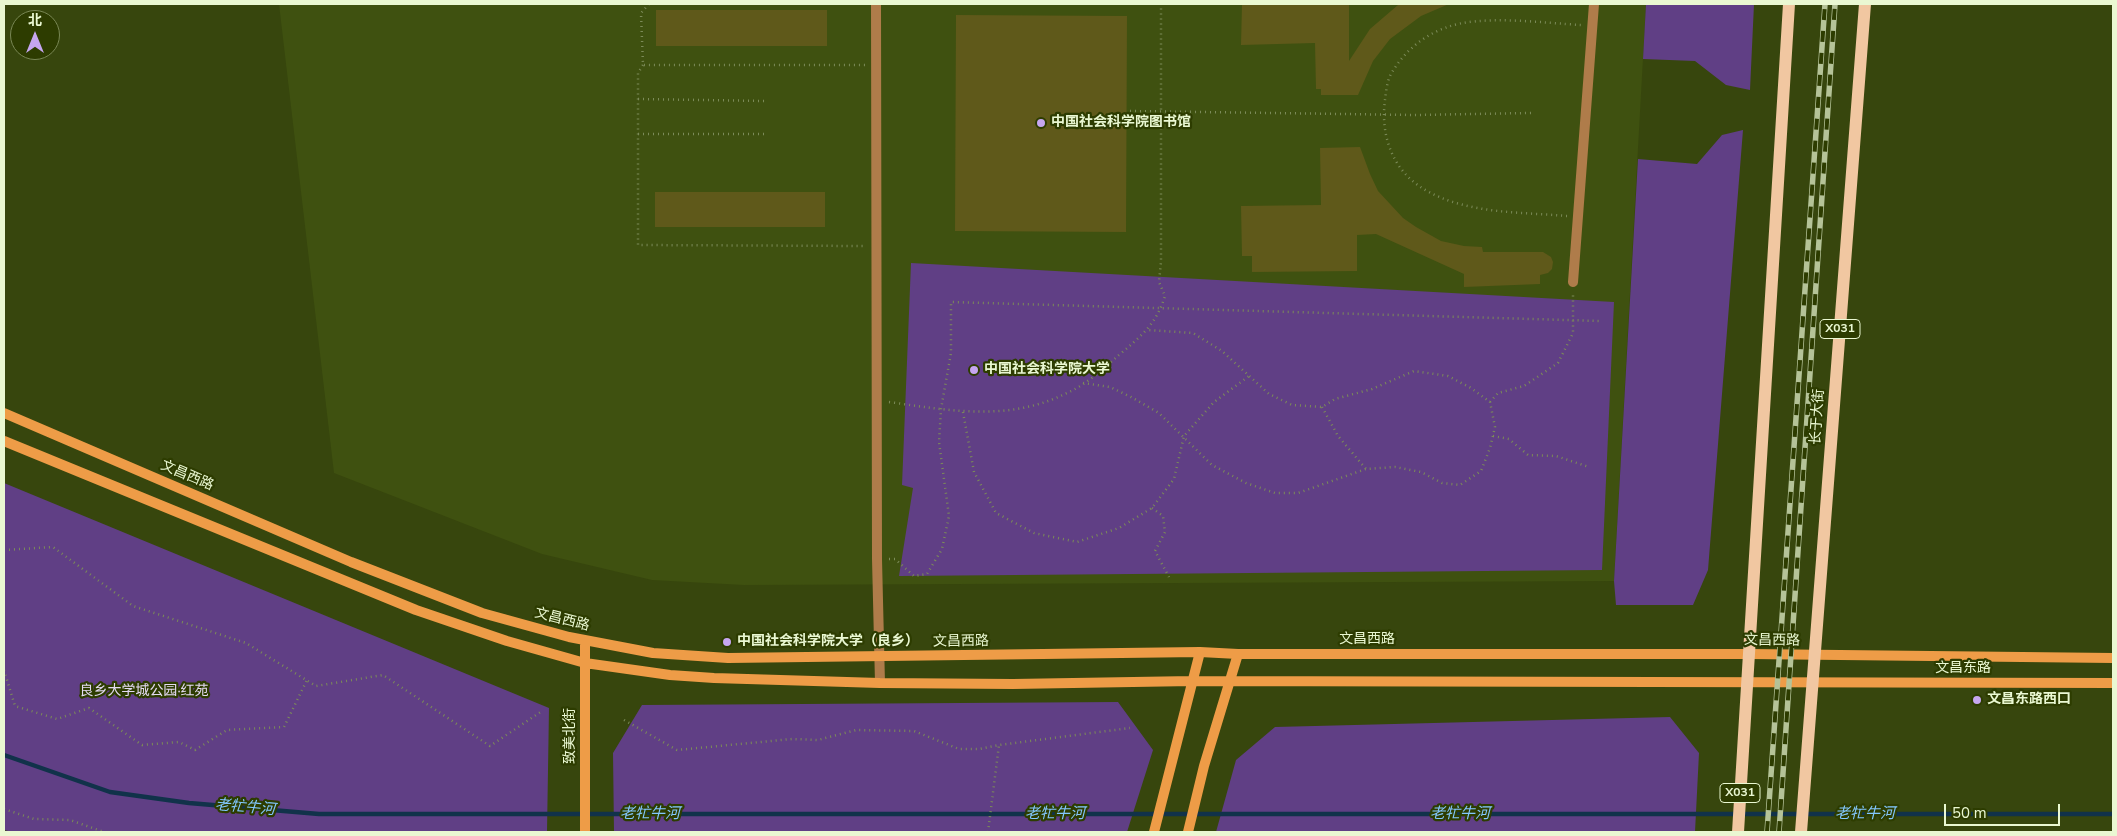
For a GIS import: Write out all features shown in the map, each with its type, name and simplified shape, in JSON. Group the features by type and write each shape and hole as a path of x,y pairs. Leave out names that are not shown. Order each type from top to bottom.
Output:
{"main road":[{"name":"X031","path":"1738,832 1789,4"},
{"name":"长于大街","path":"1801,832 1865,4"},
{"name":"文昌西路","path":"4,413 361,566 482,613 585,640 653,653 728,658 1200,652 1238,654 1814,655"},
{"path":"4,441 416,610 506,641 585,664 714,678 880,683 1013,684 1193,681 1228,683 1813,683"},
{"name":"致美北街","path":"585,640 585,832"},
{"path":"1154,832 1200,652"},
{"path":"1188,832 1204,766 1238,654"},
{"name":"文昌东路","path":"1814,655 2113,658"},
{"name":"文昌东路","path":"1813,683 2113,683"}],"street":[{"path":"876,4 877,559 880,683"},
{"path":"1574,282 1594,4"}],"path":[{"path":"649,4 641,13 643,65 638,74 638,245 876,246"},
{"path":"877,400 963,412 1005,412 1036,405 1071,391 1148,330 1161,308 1165,296 1158,282 1161,262 1161,4"},
{"path":"1578,217 1492,210 1457,205 1428,192 1409,178 1395,162 1386,138 1383,114 1390,76 1404,56 1422,39 1446,27 1474,21 1592,25"},
{"path":"643,65 876,65"},
{"path":"638,100 765,101"},
{"path":"1130,111 1414,115 1532,113"},
{"path":"638,134 765,134"},
{"path":"1490,402 1498,393 1524,386 1558,362 1574,333 1574,282"},
{"path":"877,559 894,559 914,576 927,574 942,549 948,516 938,442 941,409 951,354 951,302 1600,321"},
{"path":"1082,383 1110,387 1131,396 1158,413 1212,465 1246,483 1275,493 1298,493 1366,469 1395,468 1421,472 1442,483 1460,485 1481,471 1495,427 1490,402 1471,388 1448,376 1414,371 1372,389 1335,399 1322,407 1292,405 1269,394 1222,351 1193,333 1148,330"},
{"path":"963,412 974,472 996,513 1034,533 1077,542 1119,528 1152,508 1174,479 1184,436 1214,402 1249,376"},
{"path":"1322,407 1338,436 1366,469"},
{"path":"1493,436 1509,439 1528,455 1556,456 1589,467"},
{"path":"1152,508 1163,516 1165,532 1155,551 1168,577"},
{"path":"4,550 53,547 133,606 246,643 316,686 384,675 490,746 542,711"},
{"path":"4,670 15,706 57,719 89,708 142,745 179,742 194,750 227,730 284,727 307,680"},
{"path":"624,720 677,750 792,739 818,740 856,730 914,731 959,749 979,749 1130,728"},
{"path":"988,832 999,745"},
{"path":"4,808 34,819 70,820 104,832"}],"shaded area":[{"name":"中国社会科学院大学","path":"279,4 1646,4 1614,581 744,585 652,580 542,554 334,473"}],"green space":[{"path":"1646,4 1754,4 1750,90 1726,85 1695,61 1643,59"},
{"path":"1743,130 1708,570 1693,605 1616,605 1614,581 1638,159 1697,164 1722,135"},
{"path":"911,263 1614,302 1602,570 899,576 913,488 902,485"},
{"name":"良乡大学城公园·红苑","path":"4,483 549,708 547,832 12,832 4,830"},
{"path":"1118,702 1153,750 1127,832 614,832 613,753 642,705"},
{"path":"1670,717 1699,753 1695,832 1216,832 1236,760 1275,727"}],"building":[{"path":"1242,4 1349,4 1349,61 1370,29 1398,5 1449,4 1421,16 1390,39 1373,61 1358,95 1321,95 1321,89 1316,89 1315,43 1241,45"},
{"path":"656,10 827,10 827,46 656,46"},
{"name":"中国社会科学院图书馆","path":"956,15 1127,16 1126,232 955,231"},
{"path":"1360,147 1378,191 1403,218 1416,227 1441,241 1464,246 1482,247 1483,252 1543,252 1551,257 1553,262 1552,269 1548,273 1540,275 1540,284 1464,287 1464,274 1376,234 1357,235 1357,271 1252,272 1252,256 1242,256 1241,206 1321,205 1320,148"},
{"path":"655,192 825,192 825,227 655,227"}],"waterway":[{"name":"老牤牛河","path":"4,755 110,792 189,803 319,814 2113,814"}],"railway":[{"path":"1767,832 1825,4"},
{"path":"1779,832 1835,4"}],"place":[{"name":"中国社会科学院图书馆","path":"1041,123"},
{"name":"中国社会科学院大学","path":"974,370"},
{"name":"中国社会科学院大学（良乡）","path":"727,642"},
{"name":"文昌东路西口","path":"1977,700"}]}
